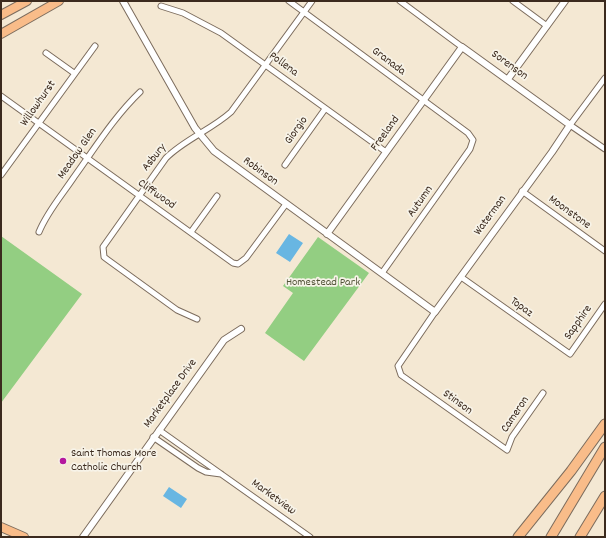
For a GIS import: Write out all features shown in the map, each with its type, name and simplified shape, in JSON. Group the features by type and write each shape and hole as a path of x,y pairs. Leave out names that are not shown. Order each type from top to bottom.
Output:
{"highway":[{"path":"518,537 571,471 605,424"},
{"path":"551,537 605,447"},
{"path":"580,537 605,496"}],"main road":[{"path":"1,15 27,1"},
{"path":"1,34 60,1"},
{"path":"1,527 24,537"}],"street":[{"name":"Robinson","path":"123,1 199,134 214,151 436,312"},
{"name":"Granada","path":"289,1 468,133 473,140"},
{"name":"Asbury","path":"197,319 177,310 104,257 103,247 171,153 177,147 224,118 231,112 312,1"},
{"name":"Sorenson","path":"400,1 605,149"},
{"path":"513,1 547,26"},
{"path":"508,79 565,1"},
{"name":"Pollena","path":"161,6 202,22 221,33 386,152"},
{"name":"Willowhurst","path":"1,175 95,46"},
{"name":"Freeland","path":"327,234 462,47"},
{"path":"46,53 74,73"},
{"name":"Waterman","path":"398,369 398,366 407,351 605,78"},
{"name":"Meadow Glen","path":"39,232 44,219 88,157 124,108 140,92"},
{"name":"Cliffwood","path":"1,96 88,157 229,261 238,264 246,258 286,204"},
{"name":"Giorgio","path":"285,165 325,109"},
{"name":"Autumn","path":"382,273 470,149 473,140"},
{"name":"Moonstone","path":"522,191 605,251"},
{"path":"191,232 217,196"},
{"name":"Topaz","path":"461,277 570,354"},
{"name":"Sapphire","path":"570,354 605,304"},
{"name":"Marketplace Drive","path":"83,537 224,340 240,329"},
{"name":"Stinson","path":"398,369 401,375 507,450"},
{"name":"Cameron","path":"507,450 512,437 543,393"},
{"name":"Marketview","path":"159,430 310,537"},
{"name":"Marketview","path":"154,437 198,468 206,472 224,475"}],"green space":[{"path":"1,236 82,294 1,403"},
{"name":"Homestead Park","path":"318,237 369,273 304,361 265,333 293,293 283,286"}],"water":[{"path":"289,234 303,243 290,262 276,253"},
{"path":"169,487 187,499 181,508 163,496"}],"place":[{"name":"Saint Thomas More Catholic Church","path":"63,461"}]}
